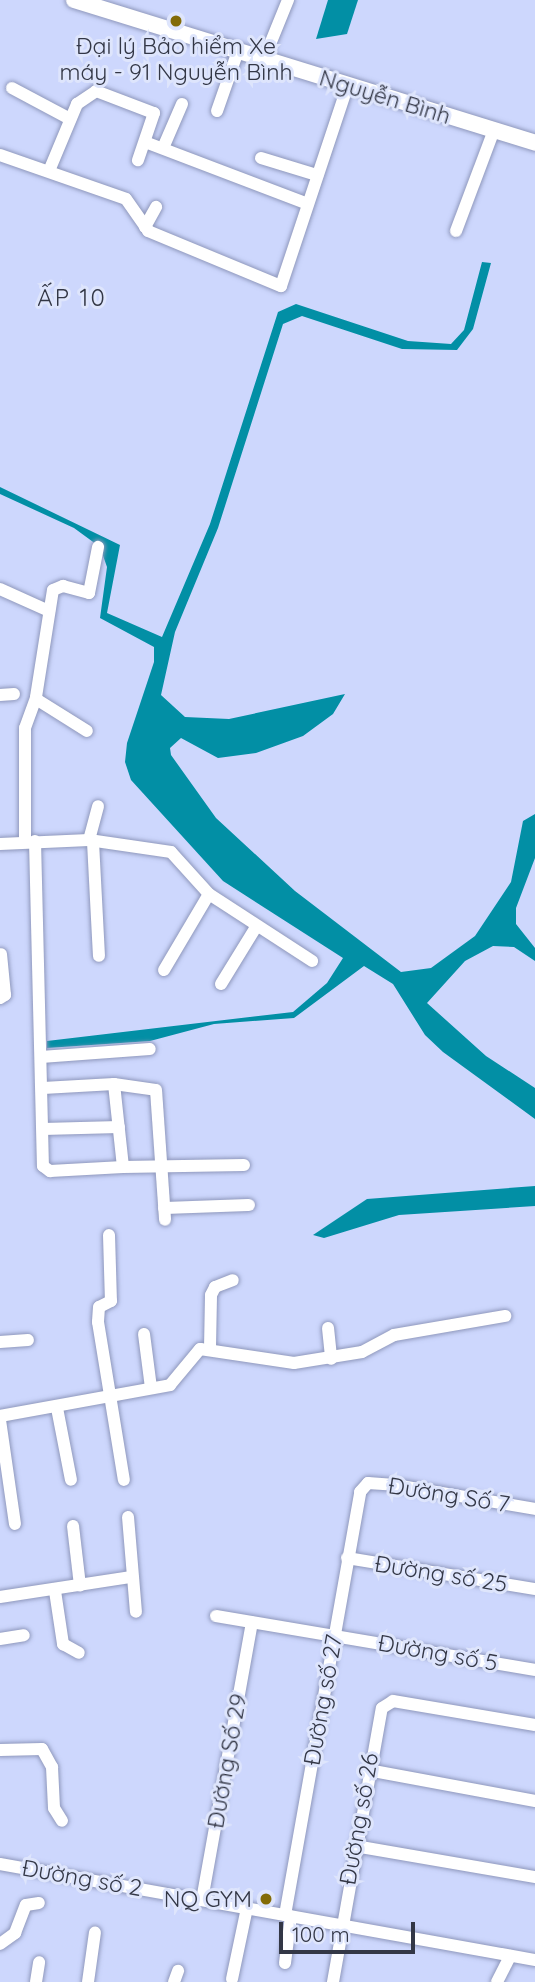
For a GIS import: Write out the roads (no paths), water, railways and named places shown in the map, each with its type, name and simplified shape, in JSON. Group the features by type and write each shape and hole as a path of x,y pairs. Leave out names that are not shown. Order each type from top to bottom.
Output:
{"main road":[{"name":"Nguyễn Bình","path":"74,0 535,143"}],"street":[{"path":"264,60 288,0"},
{"path":"217,111 238,51"},
{"path":"0,155 126,199 145,228 216,263 281,286 348,85"},
{"path":"12,88 70,119"},
{"path":"49,171 70,119 86,94 112,93 154,113 138,160"},
{"path":"163,148 182,104"},
{"path":"456,230 494,130"},
{"path":"145,142 308,204"},
{"path":"261,158 317,176"},
{"path":"145,228 156,207"},
{"path":"98,547 89,593 57,586 49,611 36,699 24,727 46,1169 244,1165"},
{"path":"0,589 49,611"},
{"path":"0,695 14,694"},
{"path":"36,699 86,732"},
{"path":"98,806 91,841 99,957"},
{"path":"0,844 91,841 175,854 209,894 312,961"},
{"path":"164,970 209,894"},
{"path":"221,984 256,927"},
{"path":"0,998 5,995 1,954"},
{"path":"41,1057 150,1049"},
{"path":"43,1088 114,1084 156,1090 165,1214 249,1205"},
{"path":"114,1084 123,1167"},
{"path":"43,1129 119,1128"},
{"path":"109,1235 111,1301 99,1307 97,1322 107,1397 124,1480"},
{"path":"210,1348 212,1290 233,1280"},
{"path":"15,1524 0,1418 173,1383 198,1351 210,1348 279,1363 331,1359 362,1352 394,1335 505,1316"},
{"path":"328,1328 331,1359"},
{"path":"144,1334 151,1388"},
{"path":"0,1342 28,1340"},
{"path":"57,1408 71,1480"},
{"name":"Đường Số 7","path":"364,1486 395,1485 535,1509"},
{"name":"Đường số 27","path":"285,1963 289,1920 334,1636 347,1558 364,1486"},
{"path":"128,1517 136,1612"},
{"path":"73,1526 80,1586"},
{"name":"Đường số 25","path":"347,1558 535,1589"},
{"path":"0,1597 55,1591 131,1577"},
{"path":"55,1591 63,1644 79,1653"},
{"name":"Đường số 5","path":"216,1616 535,1670"},
{"name":"Đường Số 29","path":"202,1900 251,1622"},
{"path":"0,1639 24,1635"},
{"name":"Đường số 26","path":"333,1982 377,1713 393,1701 535,1725"},
{"path":"0,1750 42,1749 52,1767 54,1808 62,1821"},
{"path":"368,1770 535,1801"},
{"path":"355,1846 535,1877"},
{"name":"Đường số 2","path":"0,1864 247,1908 340,1932 535,1960"},
{"path":"0,1944 15,1934 26,1905 39,1903"},
{"path":"232,1979 247,1908"},
{"path":"88,1982 94,1932"},
{"path":"497,1982 510,1956"},
{"path":"36,1982 39,1962"}],"place":[{"name":"Đại lý Bảo hiểm Xe máy - 91 Nguyễn Bình","path":"176,21"},
{"name":"NQ GYM","path":"266,1899"}],"district":[{"name":"ẤP 10","path":"72,298"}]}
